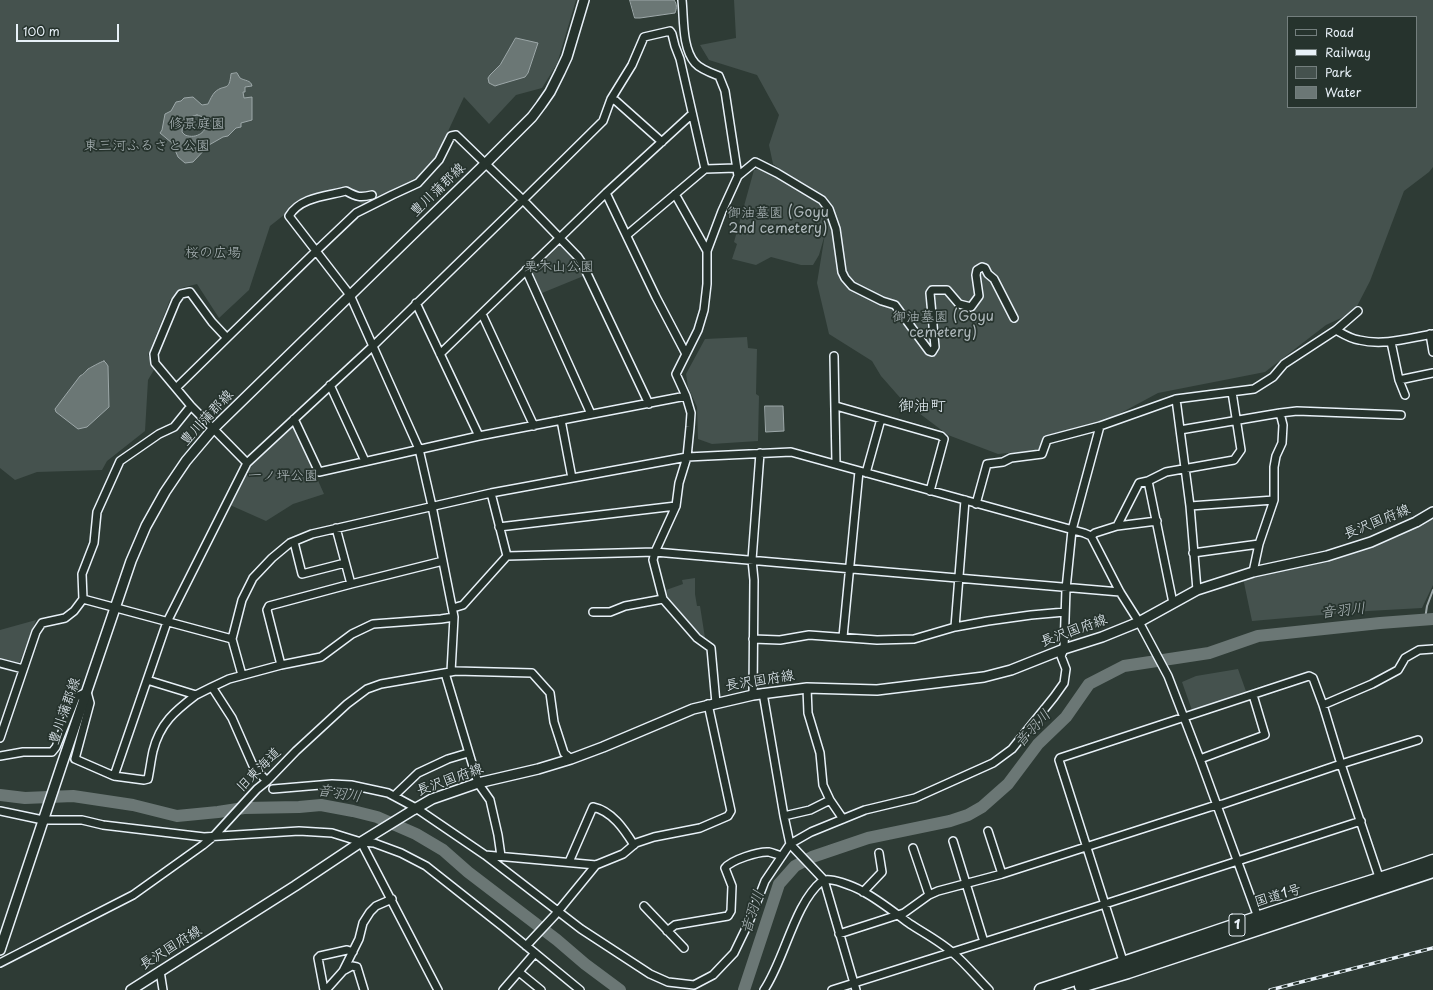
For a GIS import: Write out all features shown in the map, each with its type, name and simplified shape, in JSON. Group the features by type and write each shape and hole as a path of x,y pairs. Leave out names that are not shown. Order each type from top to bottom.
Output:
{"highway":[{"name":"国道1号","path":"1067,990 1128,972 1433,861"},
{"name":"国道1号","path":"1041,990 1433,871"}],"main road":[{"name":"豊川蒲郡線","path":"0,950 115,608 146,526 165,492 186,461 213,429 532,117 550,92 567,57 584,0"},
{"name":"長沢国府線","path":"131,990 414,809 432,800 478,783 538,769 571,759 604,748 693,709 752,694 807,688 876,690 984,677 1011,670 1139,622 1197,590 1254,572 1327,556 1371,542 1416,522 1433,512"}],"street":[{"path":"682,0 686,48 695,63 705,70 719,76 725,91 738,176"},
{"path":"114,776 167,622 247,463 373,346 603,120 611,99 632,65 644,37 670,31 672,34 680,60 705,169"},
{"path":"611,99 616,101 662,142"},
{"path":"440,354 606,193 692,114"},
{"path":"176,388 356,213 418,184 439,160 451,136 456,135 523,200 578,257 649,404"},
{"path":"485,855 596,865 624,854 636,843 654,837 700,828 728,816 731,811 712,704 710,648 696,638 663,599 654,560 655,552 676,506 679,482 686,457 691,413 686,396 676,374 698,330 704,310 707,284 707,251 722,211 738,176 755,162 822,200 829,209 835,223 842,272 845,278 852,286 882,301 895,305 929,351 932,352 935,347 930,292 932,290 947,290 959,304 971,307 979,296 976,275 977,270 982,267 985,268 988,274 994,279 1014,318"},
{"path":"627,235 705,169 736,168"},
{"path":"372,195 362,197 354,196 346,191 307,201 293,210 290,216 350,295 419,449 453,608 454,617 448,673 468,753 478,783 490,800 501,856"},
{"path":"606,193 656,297 686,354"},
{"path":"675,194 707,251"},
{"path":"526,270 591,414"},
{"path":"227,338 212,322 190,292 181,294 176,301 154,354 155,363 191,406 247,463"},
{"path":"416,303 479,436"},
{"path":"976,504 987,464 1003,462 1011,458 1042,454 1047,440 1100,426 1176,399 1254,389 1273,377 1284,364 1336,330 1358,311"},
{"path":"482,314 534,426"},
{"path":"1336,330 1358,340 1371,342 1391,342 1431,334 1433,352"},
{"path":"1391,342 1399,380 1405,395"},
{"path":"834,356 836,464"},
{"path":"1399,380 1433,373"},
{"path":"330,385 365,461"},
{"path":"1117,526 1139,483 1166,472 1234,460 1241,450 1232,392"},
{"path":"294,419 319,472 479,436 686,396"},
{"path":"1176,399 1190,506 1197,590"},
{"path":"0,738 36,632 42,623 65,618 74,611 83,600 82,574 94,542 97,512 120,461 159,434 174,427 191,406"},
{"path":"836,406 941,436 944,440 930,491"},
{"path":"1180,430 1297,411 1401,415"},
{"path":"1254,572 1259,544 1274,500 1274,467 1276,456 1282,443 1283,426 1280,413"},
{"path":"843,637 849,568 862,472 881,419"},
{"path":"561,420 572,478"},
{"path":"273,789 332,784 372,789 388,793 485,855 557,913 650,974 668,982 694,985 713,975 734,953 749,922 765,881 782,856 792,846 811,832 865,810 915,798 993,763 1012,749 1054,697 1064,683 1066,669 1061,656 1064,649 1066,589 1072,530 1100,426"},
{"path":"242,675 232,639 242,600 253,578 272,558 294,542 312,534 491,493 686,457 791,452 1091,536 1120,592 1139,622 1168,676 1185,718 1260,923"},
{"path":"752,694 754,580 752,560 760,453"},
{"path":"1148,480 1173,603"},
{"path":"491,493 507,556"},
{"path":"955,628 965,500"},
{"path":"1190,506 1274,500"},
{"path":"499,528 676,506"},
{"path":"1091,536 1094,533 1117,526 1157,521"},
{"path":"336,528 350,584"},
{"path":"294,542 302,574 345,562"},
{"path":"1193,553 1259,544"},
{"path":"453,608 463,604 507,556 655,552 849,568 1066,589 1120,592"},
{"path":"281,665 267,610 269,606 443,561"},
{"path":"593,612 610,612 625,606 663,599"},
{"path":"83,600 232,639"},
{"path":"753,639 780,640 809,635 877,640 914,639 955,628 1031,615 1065,612"},
{"path":"0,756 23,752 52,752 56,747 76,697 86,692 90,703 75,759 114,776 144,780 148,779 158,734 172,714 196,694 229,679 242,675 321,657 352,634 373,624 454,617"},
{"path":"1323,705 1372,684 1398,670 1405,658 1419,650 1433,649"},
{"path":"0,664 23,668"},
{"name":"旧東海道","path":"0,963 133,895 216,834 251,796 302,745 346,704 367,688 381,684 448,673 532,673 550,693 554,722 564,753 571,759"},
{"path":"1124,964 1086,847 1059,760 1060,758 1309,676 1313,678 1323,705 1380,880"},
{"path":"147,680 196,694"},
{"path":"212,687 232,718 254,768 267,781"},
{"path":"807,688 808,713 820,753 823,785 830,800 843,819"},
{"path":"763,693 784,816 792,846 823,879 856,990"},
{"path":"1200,759 1265,735 1253,695"},
{"path":"839,934 904,913 929,895 938,891 1002,874 1418,740"},
{"path":"394,796 418,774 448,759 468,753"},
{"path":"784,816 810,810 830,800"},
{"path":"569,862 593,807 608,812 634,845"},
{"path":"0,811 44,818 82,820 119,827 204,837 216,834 298,831 332,833 374,843 401,853 426,866 527,945 580,990"},
{"path":"832,990 853,982 1237,862 1361,821"},
{"path":"988,831 1002,874"},
{"path":"364,840 438,990"},
{"path":"953,841 984,942"},
{"path":"913,848 929,895"},
{"path":"667,931 674,925 728,916 731,911 732,886 725,868 728,863 768,852 782,856"},
{"path":"862,892 882,872 878,853"},
{"path":"527,945 557,913 596,865"},
{"path":"823,879 838,881 862,892 953,952 989,990"},
{"path":"764,990 784,950 794,923 811,893 823,879"},
{"path":"343,972 359,938 363,923 370,912 376,906 392,899"},
{"path":"644,906 684,948"},
{"path":"325,990 318,958 320,956 347,950 353,952"},
{"path":"503,990 535,953"},
{"path":"325,990 343,972 352,966 357,967 364,990"},
{"path":"160,971 164,990"},
{"path":"519,972 538,989"}],"green space":[{"name":"東三河ふるさと公園","path":"0,0 576,0 557,64 542,88 516,95 489,124 464,97 436,157 415,181 364,205 342,191 303,200 270,226 249,290 219,318 197,284 181,288 170,300 148,355 155,368 148,380 145,431 107,461 102,470 37,472 15,480 0,468"},
{"path":"734,0 1433,0 1433,167 1429,172 1404,191 1370,281 1354,312 1326,325 1265,372 1158,393 1104,422 1044,436 1040,450 998,454 948,435 903,401 881,376 872,361 829,334 817,283 825,234 819,255 813,265 801,265 771,257 756,265 732,259 737,244 734,242 754,170 761,169 822,204 830,206 773,164 769,145 779,115 757,75 709,60 700,45 736,38"},
{"name":"栗木山公園","path":"559,242 561,242 581,264 586,275 542,293 531,269"},
{"path":"747,337 748,348 757,349 756,394 759,396 758,441 712,444 698,439 697,407 688,387 686,374 705,339"},
{"name":"一ノ坪公園","path":"293,424 324,494 293,504 266,521 230,505 251,464"},
{"path":"1433,517 1433,585 1422,608 1252,621 1243,578 1293,569 1365,550 1411,530"},
{"path":"695,578 697,606 700,606 705,638 699,634 668,597 666,590 683,584 682,580"},
{"path":"36,620 19,664 0,660 0,630"},
{"path":"1238,669 1247,694 1193,713 1182,682 1196,676"}],"water":[{"path":"630,0 674,0 676,9 675,13 635,18"},
{"path":"516,38 538,43 528,73 525,77 495,86 489,83 488,78 500,65"},
{"path":"237,73 240,78 249,82 252,86 245,87 245,92 243,92 244,98 252,97 252,120 241,123 241,127 236,128 228,136 223,137 209,145 193,162 185,163 178,157 172,143 160,133 165,114 171,111 176,102 181,101 184,98 193,97 202,105 208,104 218,89 228,86 231,74","holes":["197,115 203,117 206,121 206,125 202,133 191,136 185,135 182,132 183,126 189,118"]},
{"path":"104,361 108,366 109,407 87,427 78,429 56,412 55,409 80,376 88,369"},
{"path":"765,406 783,406 784,431 766,432"}],"waterway":[{"path":"1425,619 1427,606 1433,590"},
{"name":"音羽川","path":"744,990 779,884 795,866 812,857 868,838 950,821 968,815 982,807 1008,784 1038,744 1066,717 1089,684 1124,666 1209,653 1258,636 1433,619"},
{"name":"音羽川","path":"0,795 25,798 73,796 133,805 177,816 244,808 321,805 377,817 416,834 443,850 468,872 620,990"}],"railway":[{"path":"1270,990 1433,948"}],"district":[{"name":"御油町","path":"922,407"}],"park label":[{"name":"修景庭園","path":"197,124"},
{"name":"御油墓園 (Goyu 2nd cemetery)","path":"778,222"},
{"name":"桜の広場","path":"213,253"},
{"name":"御油墓園 (Goyu cemetery)","path":"943,326"}]}
